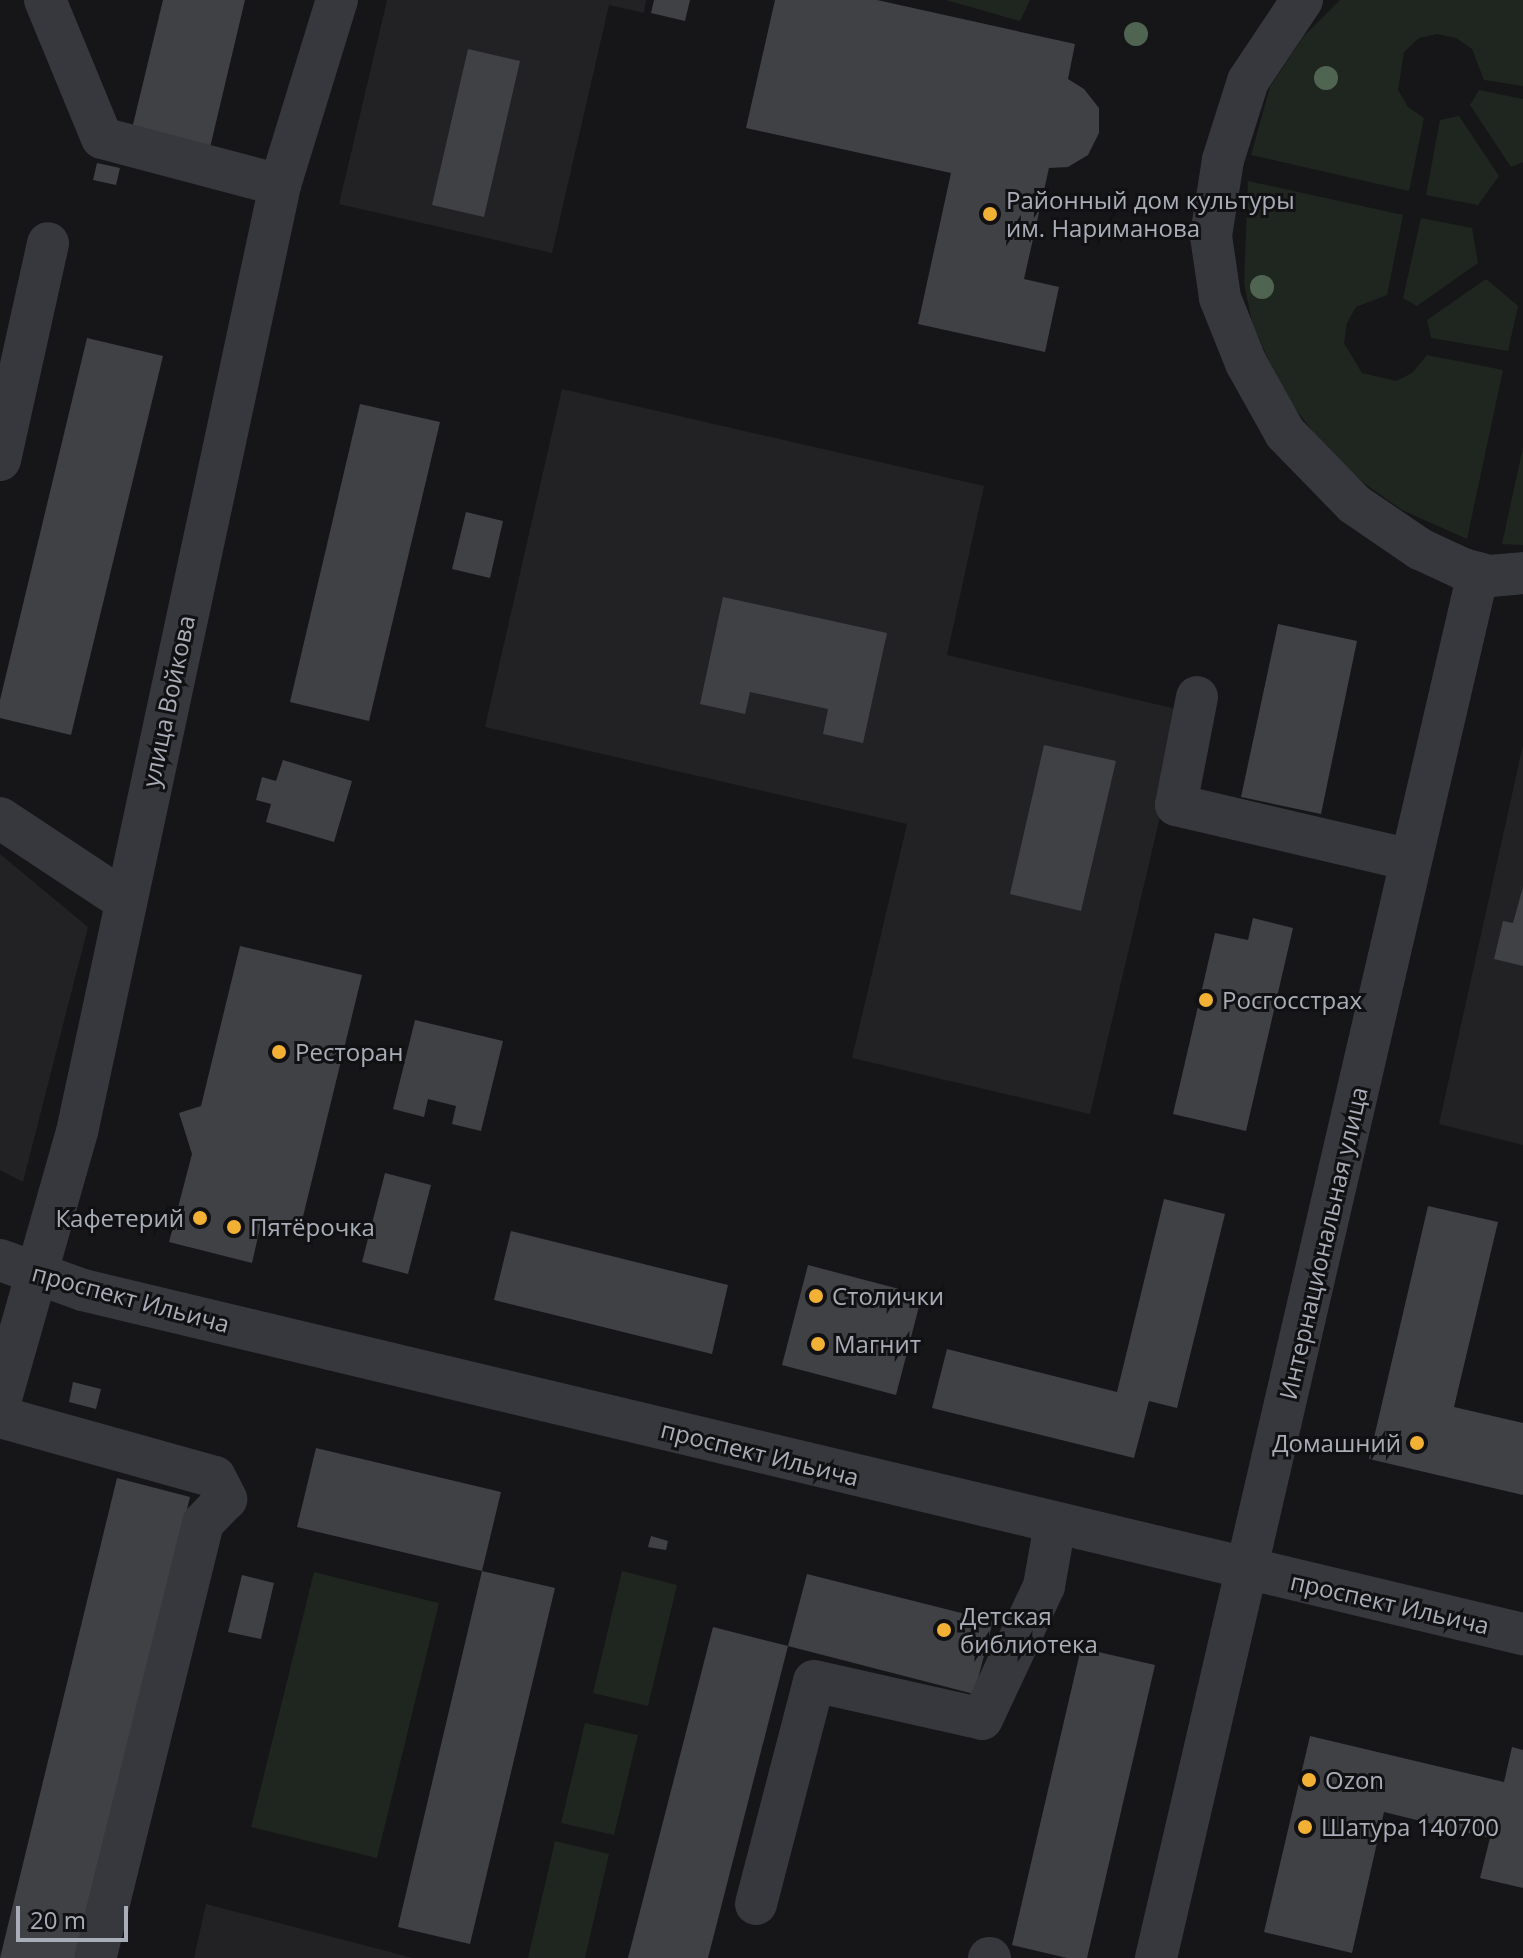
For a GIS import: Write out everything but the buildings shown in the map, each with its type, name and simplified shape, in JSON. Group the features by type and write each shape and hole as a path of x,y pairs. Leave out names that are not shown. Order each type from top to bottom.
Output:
{"street":[{"path":"45,0 102,138 280,185"},
{"name":"улица Войкова","path":"0,1402 19,1267 77,1132 124,900 280,185 337,0"},
{"path":"1302,0 1248,81 1223,160 1211,236 1220,298 1264,401 1285,433 1322,474 1420,549 1478,573 1523,573"},
{"path":"0,460 48,243"},
{"name":"Интернациональная улица","path":"1156,1958 1478,573"},
{"path":"1197,697 1176,805 1410,860"},
{"path":"0,818 124,900"},
{"name":"проспект Ильича","path":"19,1267 83,1290 1523,1634"},
{"path":"0,1417 215,1477 226,1499 203,1523 95,1958"},
{"path":"756,1904 814,1681 982,1719 1044,1586 1055,1524"}],"shaded area":[{"path":"387,0 646,0 644,13 609,5 552,253 339,204"},
{"path":"946,0 1030,0 1020,21"},
{"path":"1340,0 1523,0 1523,86 1484,80 1472,49 1456,38 1437,34 1419,38 1404,52 1398,90 1408,107 1424,118 1409,191 1251,155 1270,87 1303,37"},
{"path":"1479,90 1523,99 1523,162 1511,167 1470,105"},
{"path":"1459,116 1499,176 1478,205 1426,195 1440,120"},
{"path":"1248,181 1403,215 1387,295 1356,307 1347,323 1344,343 1362,373 1396,381 1412,373 1427,355 1503,370 1467,539 1402,510 1335,460 1283,393 1252,322 1244,283"},
{"path":"1421,218 1472,228 1478,263 1417,306 1403,298"},
{"path":"1486,279 1518,306 1508,351 1431,338 1427,320"},
{"path":"562,389 984,486 947,655 1185,711 1090,1114 852,1058 907,824 485,727"},
{"path":"1523,447 1523,545 1502,544"},
{"path":"1523,745 1523,1145 1439,1124"},
{"path":"0,854 88,927 23,1182 0,1170"},
{"path":"622,1571 677,1585 648,1706 593,1693"},
{"path":"314,1572 439,1603 377,1858 251,1827"},
{"path":"585,1723 638,1735 614,1835 561,1823"},
{"path":"555,1841 609,1854 585,1958 528,1958"},
{"path":"206,1904 413,1958 194,1958"}],"place":[{"name":"Районный дом культуры им. Нариманова","path":"990,214"},
{"name":"Росгосстрах","path":"1206,1000"},
{"name":"Ресторан","path":"279,1052"},
{"name":"Кафетерий","path":"200,1218"},
{"name":"Пятёрочка","path":"234,1227"},
{"name":"Столички","path":"816,1296"},
{"name":"Магнит","path":"818,1344"},
{"name":"Домашний","path":"1417,1443"},
{"name":"Детская библиотека","path":"944,1630"},
{"name":"Ozon","path":"1309,1780"},
{"name":"Шатура 140700","path":"1305,1827"}]}
